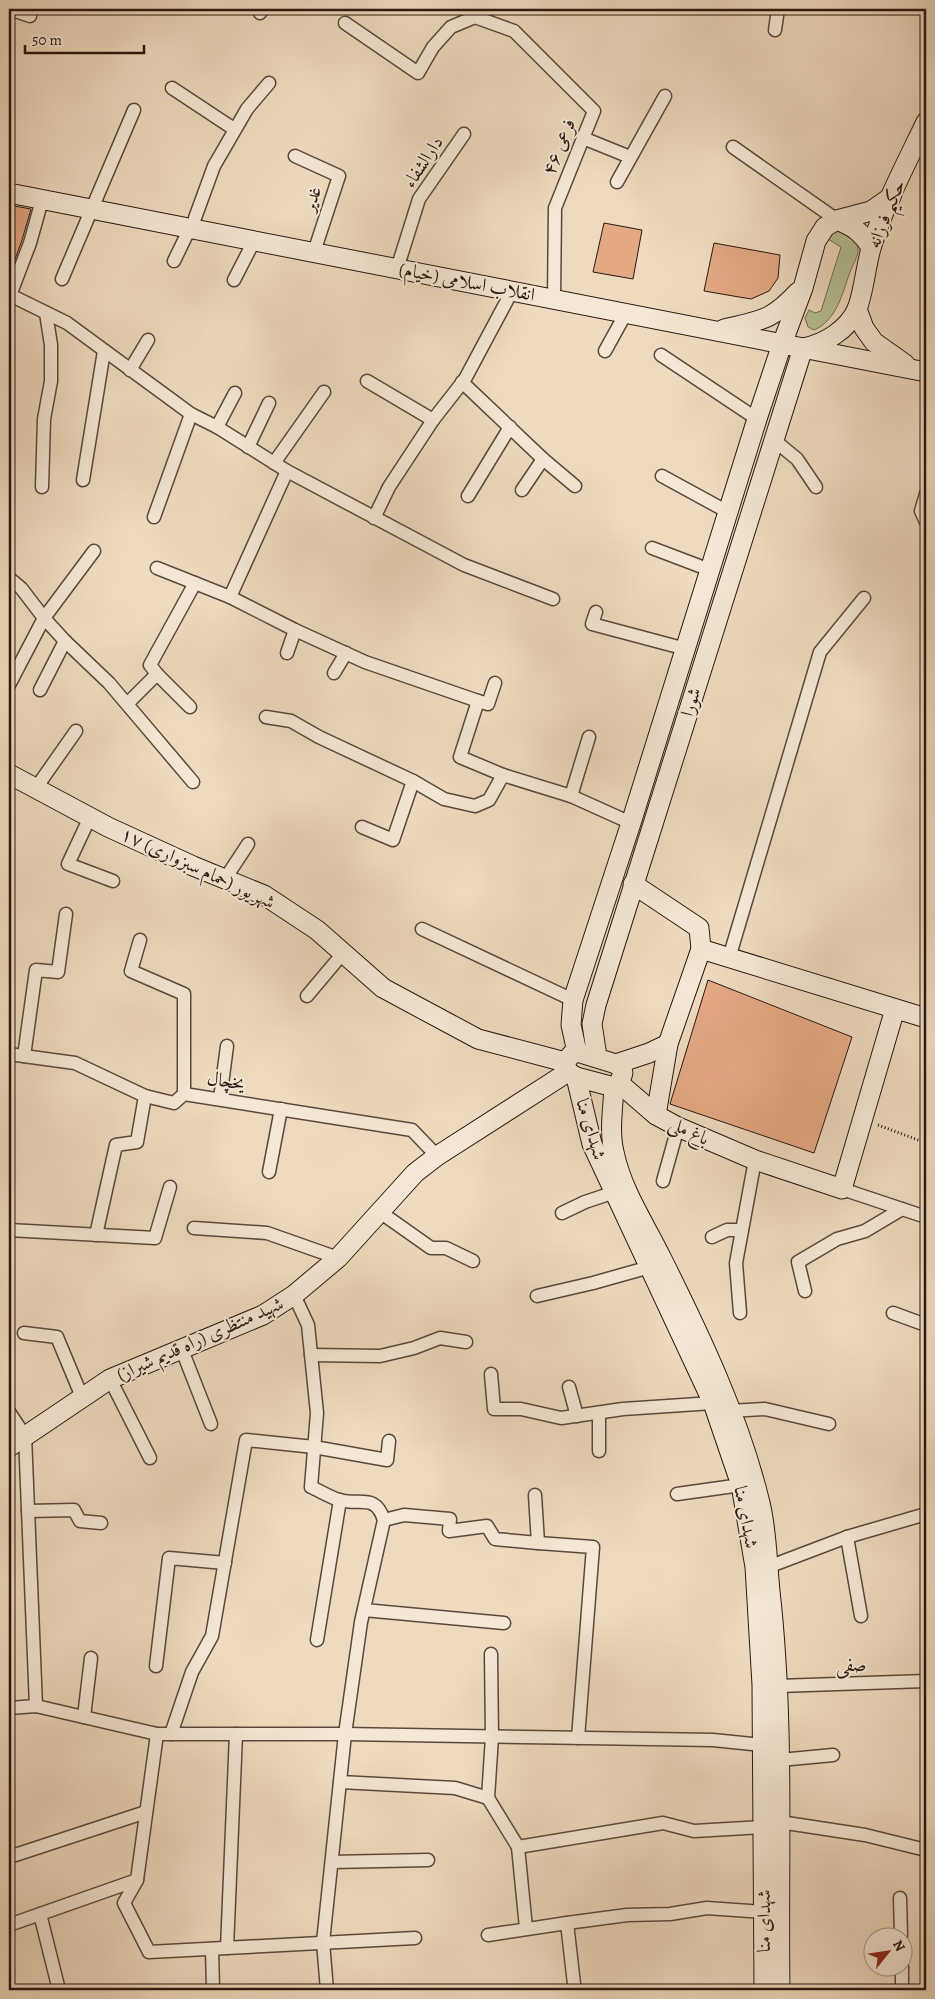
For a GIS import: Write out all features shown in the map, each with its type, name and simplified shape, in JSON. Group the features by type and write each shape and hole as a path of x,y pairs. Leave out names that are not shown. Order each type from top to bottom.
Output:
{"street":[{"path":"9,9 30,16"},
{"path":"775,30 778,9"},
{"path":"345,23 418,73 434,47 451,27 476,13"},
{"name":"فرعی ۴۶","path":"476,13 514,31 594,111 555,208 554,299"},
{"path":"174,261 192,223 214,166 247,109 269,82"},
{"path":"172,88 234,129"},
{"path":"617,182 665,96"},
{"path":"62,279 90,209 134,110"},
{"name":"حکیم فرزانه","path":"857,309 871,247 891,197 926,122"},
{"name":"دارالشفاء","path":"397,269 419,198 464,134"},
{"path":"583,138 630,156"},
{"path":"733,147 836,220 855,227 871,247"},
{"name":"غدیر","path":"295,156 339,176 314,252"},
{"name":"انقلاب اسلامی (خیام)","path":"9,193 90,209 192,223 254,241 919,370"},
{"path":"836,220 871,211 891,197"},
{"path":"42,200 30,243 10,297 67,323 191,414 217,427 287,471 464,565 554,599"},
{"name":"شورا","path":"572,1066 571,1025 573,1000 631,823 757,419 803,288 816,242 825,227 836,220"},
{"path":"234,280 254,241"},
{"path":"716,331 764,320 779,311 803,288"},
{"path":"374,518 389,487 433,420 462,382 512,291"},
{"path":"803,348 818,345 833,336 857,309"},
{"path":"857,309 864,328 874,342 919,370"},
{"path":"42,487 44,419 51,381 51,345 46,313"},
{"path":"605,351 626,313"},
{"path":"130,370 148,340"},
{"name":"شورا","path":"597,1057 592,1024 633,884 803,348"},
{"path":"83,480 104,351"},
{"path":"661,355 757,419"},
{"path":"367,381 433,420"},
{"path":"462,382 543,459 575,486"},
{"path":"274,463 324,392"},
{"path":"217,427 235,393"},
{"path":"248,447 269,403"},
{"path":"154,517 191,414"},
{"path":"468,496 510,427"},
{"path":"774,440 797,459 816,487"},
{"path":"522,490 543,459"},
{"path":"230,597 287,471"},
{"path":"662,476 728,512"},
{"path":"926,494 921,511 926,522"},
{"path":"652,548 710,570"},
{"path":"9,685 44,618 94,551"},
{"path":"157,568 230,597 295,630 365,662 478,701 488,704 495,683"},
{"path":"9,578 20,588 65,641 109,683 193,782"},
{"path":"190,707 150,665 195,582"},
{"path":"729,958 820,652 864,598"},
{"path":"596,612 592,624 686,649"},
{"path":"287,653 295,630"},
{"path":"40,690 65,641"},
{"path":"334,673 346,653"},
{"path":"127,704 157,674"},
{"path":"478,701 460,757 503,775 571,796 631,823"},
{"path":"266,717 291,721 328,741 413,781 444,799 475,806 489,800 503,775"},
{"path":"36,788 76,731"},
{"path":"571,796 589,737"},
{"name":"۱۷ شهریور (حمام سبزواری)","path":"9,774 90,817 264,895 317,930 383,988 478,1039 572,1066"},
{"path":"362,827 393,840 413,781"},
{"path":"90,817 68,864 113,882"},
{"path":"225,879 248,844"},
{"path":"633,884 699,928 701,949 926,1018"},
{"path":"24,1056 36,970 58,972 66,914"},
{"path":"422,929 573,1000"},
{"path":"140,940 131,971 184,994 184,1094"},
{"name":"باغ ملی","path":"701,949 668,1044 656,1115 678,1127 755,1160 842,1189"},
{"path":"307,996 344,952"},
{"path":"895,1009 861,1119 842,1189 926,1217"},
{"path":"572,1066 597,1057 616,1064 649,1053 668,1044"},
{"path":"220,1099 226,1046"},
{"name":"یخچال","path":"9,1054 75,1063 145,1096 174,1103 184,1094 412,1130 437,1156"},
{"name":"شهدای منا","path":"616,1064 621,1067 623,1073 617,1085 612,1119 613,1151 620,1190 650,1267 744,1450 760,1504 774,1626 770,1686 762,1746 772,1825 780,1990"},
{"path":"572,1066 617,1085 656,1115"},
{"name":"شهید منتظری (راه قدیم شیراز)","path":"9,1447 110,1379 263,1315 294,1295 338,1258 415,1173 437,1156 572,1066"},
{"name":"شهدای منا","path":"572,1066 592,1144 620,1190 689,1315 721,1407 741,1484 755,1567 780,1760 764,1912 764,1990"},
{"path":"96,1235 116,1145 137,1142 145,1096"},
{"path":"269,1172 281,1109"},
{"path":"663,1181 678,1127"},
{"path":"740,1313 736,1263 755,1160"},
{"path":"9,1230 155,1238 170,1187"},
{"path":"562,1213 620,1190"},
{"path":"805,1291 798,1262 837,1239 865,1231 902,1208"},
{"path":"380,1212 431,1248 446,1248 473,1260"},
{"path":"194,1228 267,1233 338,1258"},
{"path":"712,1237 727,1230 742,1230"},
{"path":"537,1296 593,1284 650,1267"},
{"path":"294,1295 308,1325 317,1413 311,1486 340,1500 373,1503 381,1509 384,1520 364,1610 345,1734 323,1942 327,1990"},
{"path":"893,1313 926,1325"},
{"path":"24,1333 57,1337 82,1397"},
{"path":"311,1355 380,1356 414,1348 440,1338 466,1342"},
{"path":"182,1350 211,1424"},
{"path":"491,1374 494,1409 521,1409 561,1418 599,1413 721,1407 765,1410 829,1424"},
{"path":"110,1379 150,1458"},
{"path":"569,1387 577,1416"},
{"path":"9,1412 25,1436 36,1706"},
{"path":"599,1413 599,1451"},
{"path":"171,1734 192,1672 212,1636 246,1440 314,1447 386,1460 389,1441"},
{"path":"677,1494 741,1484"},
{"path":"535,1495 538,1543"},
{"path":"317,1640 340,1500"},
{"path":"28,1512 74,1510 80,1521 101,1523"},
{"path":"768,1567 847,1537 926,1514"},
{"path":"384,1520 404,1515 450,1519 449,1531 487,1526 495,1539 593,1547 578,1738"},
{"path":"847,1537 861,1616"},
{"path":"156,1666 169,1558 225,1563"},
{"path":"364,1610 504,1623"},
{"path":"491,1654 492,1737 488,1798 518,1847 526,1928"},
{"path":"84,1717 90,1658"},
{"name":"صفی","path":"770,1686 926,1681"},
{"path":"9,1708 36,1706 157,1734 345,1734 713,1740 762,1746"},
{"path":"157,1734 137,1880 124,1903 149,1952 415,1938"},
{"path":"226,1948 236,1734"},
{"path":"780,1760 832,1755"},
{"path":"340,1782 455,1788 488,1798"},
{"path":"9,1857 146,1812"},
{"path":"518,1847 663,1823 694,1831 772,1825 865,1835 926,1850"},
{"path":"332,1862 428,1860"},
{"path":"9,1925 137,1880"},
{"path":"900,1898 901,1926"},
{"path":"488,1935 526,1928 627,1915 670,1914 706,1908 764,1912"},
{"path":"40,1914 59,1990"},
{"path":"567,1923 574,1984"},
{"path":"212,1949 214,1990"},
{"path":"902,1976 902,1990"}],"path":[{"path":"861,1119 926,1143"}],"green space":[{"path":"842,229 853,238 858,246 857,256 838,306 822,326 814,330 808,327 805,318 809,310 815,313 821,311 841,247 828,239 835,230"}],"building":[{"path":"9,205 31,209 9,276"},
{"path":"604,223 642,230 633,279 593,272"},
{"path":"714,243 780,255 778,278 769,291 751,299 704,291"},
{"path":"708,980 852,1037 814,1153 670,1104"}]}
